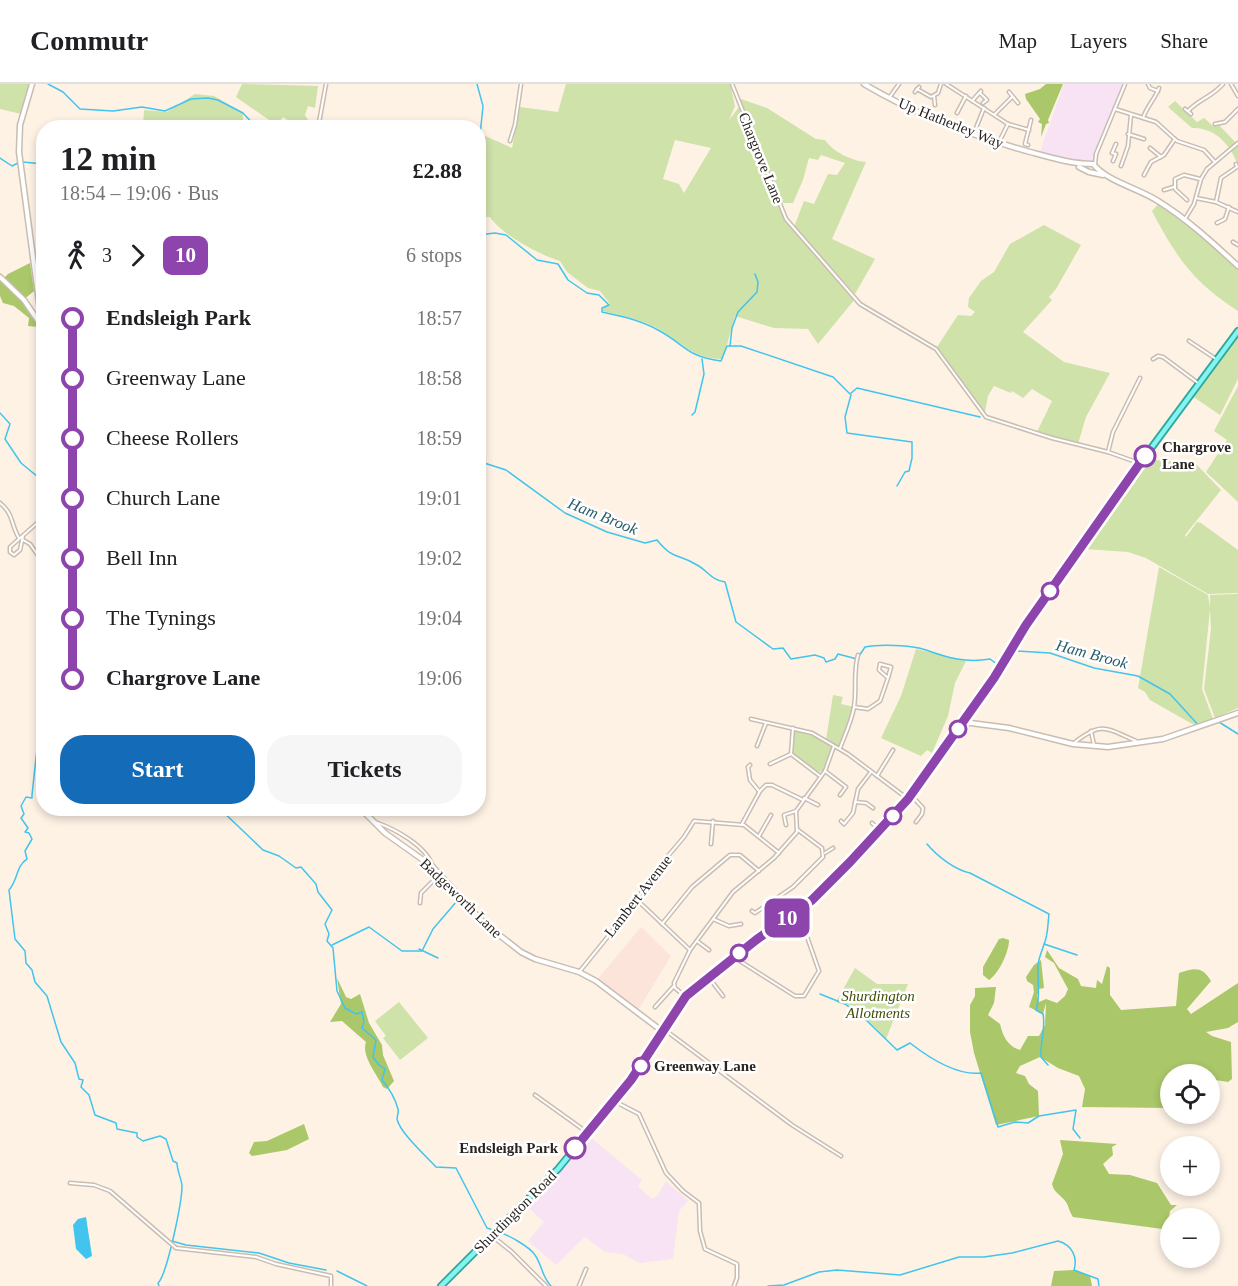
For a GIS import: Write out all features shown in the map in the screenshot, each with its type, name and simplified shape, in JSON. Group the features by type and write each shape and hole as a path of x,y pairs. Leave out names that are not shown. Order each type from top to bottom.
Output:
{"main road":[{"name":"Shurdington Road","path":"441,1286 550,1178 615,1101 643,1063 686,996 822,891 880,831 909,797 994,678 1026,625 1139,464 1238,331"}],"street":[{"path":"32,84 20,125 19,152 36,283"},
{"path":"319,120 326,84"},
{"path":"510,141 515,125 521,84"},
{"name":"Chargrove Lane","path":"732,84 786,219 860,304 936,349 986,417 1052,438 1108,452 1139,464"},
{"name":"Up Hatherley Way","path":"864,84 889,98 966,132 1076,165 1143,192 1185,219 1238,266"},
{"path":"889,98 900,84"},
{"path":"917,89 930,97 939,92 941,84"},
{"path":"946,84 953,85 972,101 1008,124 1029,130"},
{"path":"1090,172 1125,84"},
{"path":"1143,118 1147,107 1159,90 1151,89 1148,84"},
{"path":"1188,111 1197,102 1212,96 1223,84"},
{"path":"1231,84 1238,96"},
{"path":"972,101 981,92 987,100 983,103"},
{"path":"1009,92 1018,103"},
{"path":"934,96 935,105"},
{"path":"959,111 966,96"},
{"path":"995,114 1012,96"},
{"path":"976,128 984,108"},
{"path":"1115,109 1159,124 1175,139 1204,150 1214,161"},
{"path":"1215,124 1223,123 1238,109"},
{"path":"1121,166 1128,146 1131,115"},
{"path":"1028,145 1025,144 1031,120"},
{"path":"1001,138 1008,124"},
{"path":"1128,134 1141,134 1144,139"},
{"path":"1144,175 1148,172 1153,160 1161,157 1175,139"},
{"path":"1185,219 1196,198 1201,179 1214,161 1238,143"},
{"path":"1116,144 1112,153 1123,160"},
{"path":"1150,148 1161,157"},
{"path":"1113,161 1115,157"},
{"path":"1216,202 1221,178 1237,167 1236,164"},
{"name":"Up Hatherley Way","path":"1076,165 1092,165 1106,176"},
{"path":"1090,172 1092,165"},
{"path":"1174,187 1175,179 1181,175 1201,179"},
{"path":"1164,190 1174,187"},
{"path":"1174,187 1187,200"},
{"path":"1196,198 1216,202 1238,212"},
{"path":"1220,224 1229,207"},
{"path":"1233,242 1238,244"},
{"path":"0,278 24,300 36,316"},
{"path":"24,300 36,298"},
{"path":"1189,340 1216,359"},
{"path":"1154,359 1163,357 1198,383"},
{"path":"1108,452 1113,432 1140,378"},
{"path":"0,503 13,519 14,531 30,544 36,553"},
{"path":"22,538 20,550 14,555 9,550 36,525"},
{"path":"840,749 854,707 857,678 854,669 858,655"},
{"path":"854,707 865,710 877,705 888,678 891,667 881,663 879,670 888,678"},
{"path":"963,722 1009,728 1073,744 1094,746 1141,744 1177,735 1238,713"},
{"path":"751,719 812,732 840,749 923,808 916,822"},
{"path":"757,746 766,723"},
{"path":"791,754 793,728"},
{"path":"1073,744 1091,731 1103,728 1141,744"},
{"path":"1091,731 1094,746"},
{"path":"786,825 784,815 796,811 821,777 834,746"},
{"path":"877,777 893,750"},
{"path":"770,764 791,754"},
{"path":"791,754 821,777"},
{"path":"747,766 750,780 760,791"},
{"path":"825,771 846,787 840,795"},
{"path":"848,827 843,822 853,813 856,792 871,772"},
{"path":"742,824 765,785 772,785 818,805"},
{"path":"855,802 866,803 873,808"},
{"path":"655,1007 675,986 690,950 735,890 779,853 798,830 796,811"},
{"path":"759,837 771,815"},
{"name":"Badgeworth Lane","path":"367,816 433,867 480,919 521,952 535,959 579,972 614,993 663,1030"},
{"name":"Lambert Avenue","path":"579,972 684,837 690,825 696,820 713,821"},
{"path":"371,821 378,822 414,844 431,860 433,867"},
{"path":"711,844 713,821 742,824 779,853"},
{"path":"872,823 880,831"},
{"path":"798,830 820,847 824,853"},
{"path":"755,913 802,879 824,853 832,848"},
{"path":"662,924 692,887 730,855 736,853 759,872"},
{"path":"420,903 421,893 440,874"},
{"path":"636,899 690,950"},
{"path":"734,957 795,996 804,996 819,971 798,911"},
{"path":"713,919 729,926 741,924"},
{"path":"696,941 709,950"},
{"path":"709,977 723,996"},
{"path":"675,986 686,996"},
{"path":"663,1030 792,1125 841,1156"},
{"path":"535,1095 588,1133"},
{"path":"615,1101 639,1114 666,1173 683,1191 699,1203 702,1245 708,1251 737,1264 737,1278 734,1286"},
{"path":"70,1183 94,1185 110,1191 176,1248 256,1257 276,1264 332,1276 331,1286"},
{"path":"492,1236 512,1252 546,1286"},
{"path":"579,1286 586,1269"}],"shaded area":[{"path":"1064,84 1122,84 1091,166 1040,152"},
{"path":"641,927 671,956 637,1012 596,981"},
{"path":"590,1137 642,1180 638,1187 652,1199 657,1196 666,1181 688,1201 679,1211 673,1259 640,1263 623,1254 605,1252 585,1237 556,1265 528,1241 544,1222 529,1208"}],"green space":[{"path":"0,84 30,84 21,114 0,109"},
{"path":"242,84 318,86 315,108 308,106 305,115 308,120 288,120 283,117 281,120 269,120 236,97"},
{"path":"566,84 730,84 735,106 729,120 739,107 785,220 855,299 818,344 808,329 774,328 735,316 723,359 702,356 644,322 603,311 603,308 610,304 600,291 588,288 567,272 560,261 532,249 503,231 490,217 486,217 486,136 512,148 520,107 558,112","holes":["675,140 711,148 684,193 679,184 663,179"]},
{"path":"1046,84 1063,84 1048,120 1049,123 1046,124 1041,137 1042,124 1038,122 1040,119 1025,94 1040,89"},
{"path":"195,94 214,96 243,113 243,120 143,120 144,110 167,112"},
{"path":"738,98 767,108 816,139 825,140 843,155 866,162 832,239 875,259 855,294 794,227 804,201 814,204 828,174 837,175 845,163 821,155 818,160 809,158 793,203 781,203"},
{"path":"1175,101 1197,122 1204,118 1213,126 1219,125 1238,145 1238,166 1231,151 1221,138 1207,130 1192,128 1168,107"},
{"path":"1160,202 1238,266 1238,311 1197,279 1178,255 1152,211"},
{"path":"1044,225 1081,245 1049,297 1052,300 1023,332 1064,362 1110,373 1086,417 1078,444 1037,432 1052,401 1032,389 1023,398 1012,391 1011,393 994,386 988,396 985,412 937,347 958,315 971,316 975,312 968,307 969,298 981,281 994,272 1010,244"},
{"path":"30,263 34,291 22,301 36,322 36,327 28,326 29,318 14,306 3,303 0,296 0,279 2,280 8,274"},
{"path":"1238,336 1238,379 1220,415 1192,396"},
{"path":"1238,386 1238,502 1206,472 1227,440 1214,431"},
{"path":"1146,459 1196,464 1221,490 1185,535 1186,537 1197,522 1201,523 1238,550 1238,593 1208,594 1146,558 1128,552 1085,549 1124,495 1121,492"},
{"path":"1159,567 1208,595 1210,608 1210,595 1238,594 1238,708 1215,718 1204,689 1211,629 1210,609 1202,689 1213,719 1194,725 1150,700 1145,692 1138,688"},
{"path":"916,649 966,661 955,683 948,716 932,753 927,750 921,756 881,738 901,696"},
{"path":"833,695 843,697 841,704 854,707 840,749 835,746 825,771 815,772 790,751 793,728 826,740"},
{"path":"999,939 1009,940 1003,962 989,980 983,975 983,967"},
{"path":"1047,950 1059,968 1078,979 1081,986 1096,988 1097,980 1102,984 1107,966 1110,968 1110,995 1121,1010 1176,1006 1179,973 1189,970 1198,969 1211,981 1187,1009 1191,1014 1238,983 1238,1022 1228,1028 1206,1032 1231,1042 1232,1079 1228,1082 1220,1081 1220,1064 1160,1064 1160,1108 1082,1107 1085,1089 1079,1076 1058,1068 1040,1057 1020,1066 1016,1073 1025,1076 1029,1084 1038,1091 1039,1116 996,1125 974,1053 970,1032 970,1005 975,996 975,988 996,987 994,1003 988,1015 1000,1024 1009,1043 1020,1050 1028,1036 1039,1036 1045,1025 1046,1003 1043,1014 1029,1007 1034,992 1033,985 1027,981 1026,977 1034,965 1041,960 1044,988 1039,989 1037,996 1039,1002 1046,999 1057,1003 1065,996 1068,989 1054,963 1045,957"},
{"name":"Shurdington Allotments","path":"855,968 877,984 908,984 886,1039 857,1012 836,1002"},
{"path":"337,978 346,997 351,999 360,994 369,1023 382,1045 383,1055 394,1081 387,1089 383,1087 368,1059 366,1042 342,1021 330,1022 341,1004"},
{"path":"399,1002 428,1038 400,1060 383,1038 386,1036 375,1021"},
{"path":"304,1124 309,1139 287,1150 252,1156 249,1153 254,1142 267,1141"},
{"path":"1060,1140 1117,1144 1112,1147 1113,1155 1103,1164 1109,1174 1130,1175 1157,1183 1160,1188 1160,1196 1165,1196 1171,1205 1177,1205 1174,1208 1160,1208 1160,1229 1073,1217 1066,1202 1052,1184 1063,1154"},
{"path":"1074,1270 1090,1276 1092,1286 1051,1286 1054,1271"}],"water":[{"path":"86,1217 92,1256 86,1259 76,1249 73,1225 78,1219"}],"waterway":[{"path":"48,84 63,92 80,109 113,111 142,107 165,111 191,99 208,98 218,100 243,113 250,120"},
{"path":"477,84 483,106 482,120"},
{"name":"Ham Brook","path":"0,158 12,166 18,163"},
{"name":"Ham Brook","path":"23,162 36,163"},
{"path":"486,234 506,235 537,260 558,264 568,280 587,293 599,295 609,305 602,308 602,312 651,327 700,356 721,361 727,346 741,346 833,377 850,394 857,388 980,417"},
{"path":"730,346 732,328 738,312 757,292 758,282 755,274"},
{"path":"692,415 695,412 704,374 702,359"},
{"path":"851,395 845,417 847,433 912,442 909,471 905,472 897,486"},
{"path":"0,413 10,424 5,439 21,463 36,475"},
{"name":"Ham Brook","path":"486,464 506,470 565,513 607,532 645,543 657,540 672,554 691,561 713,577 725,582 736,622 773,649 783,648 791,659 815,655 824,658 826,662 835,659 838,654 857,659 865,647 895,646 920,648 957,659 990,659 998,665 1001,664"},
{"name":"Ham Brook","path":"1006,662 1017,651 1050,653 1094,668 1138,676 1170,694 1201,728 1219,722 1238,734"},
{"path":"36,759 32,798 26,797 21,806 24,814 21,818 28,828 25,832 29,833 32,839 25,851 27,859 21,865 9,890 15,939 25,951 26,963 32,970 35,982 47,996 61,1042 75,1063 79,1079 83,1080 81,1087 89,1095 95,1115 116,1123 117,1129 137,1133 137,1137 143,1141 160,1136 166,1139 173,1161 177,1163 182,1184 177,1222 159,1286"},
{"path":"227,816 263,850 279,856 296,868 301,867 316,884 318,892 332,910 325,924 329,934 327,941 333,948 337,991 345,1008 356,1014 362,1012 364,1022 362,1028 376,1040 373,1057 385,1069 382,1080 395,1101 399,1125 436,1167 456,1168 487,1228 493,1230"},
{"path":"927,844 952,866 1049,914 1047,935 1038,965 1039,994 1036,1010 1043,1014 1041,1057 1048,1065"},
{"path":"332,945 369,927 402,951 422,951 433,929 457,901"},
{"path":"1044,944 1077,955"},
{"path":"419,949 438,958"},
{"path":"820,994 845,1004 864,1018 897,1050 910,1043 952,1069 981,1073 998,1127 1015,1122 1028,1123 1039,1116 1076,1110 1073,1129 1080,1138"},
{"path":"498,1232 518,1241 532,1252 551,1286"},
{"path":"172,1241 186,1245 259,1253 289,1263 326,1270"},
{"path":"768,1286 784,1285 819,1272 837,1270 900,1275 959,1257 984,1257 1012,1253 1058,1241 1067,1245 1073,1252 1074,1270 1098,1279 1099,1286"},
{"path":"337,1271 367,1286"}],"bus line":[{"name":"10","path":"575,1148 621,1094 686,996 756,940 812,900 908,799 994,678 1026,625 1145,456"}],"place":[{"name":"Chargrove Lane","path":"1145,456"},
{"name":"Greenway Lane","path":"641,1066"},
{"name":"Endsleigh Park","path":"575,1148"}]}
